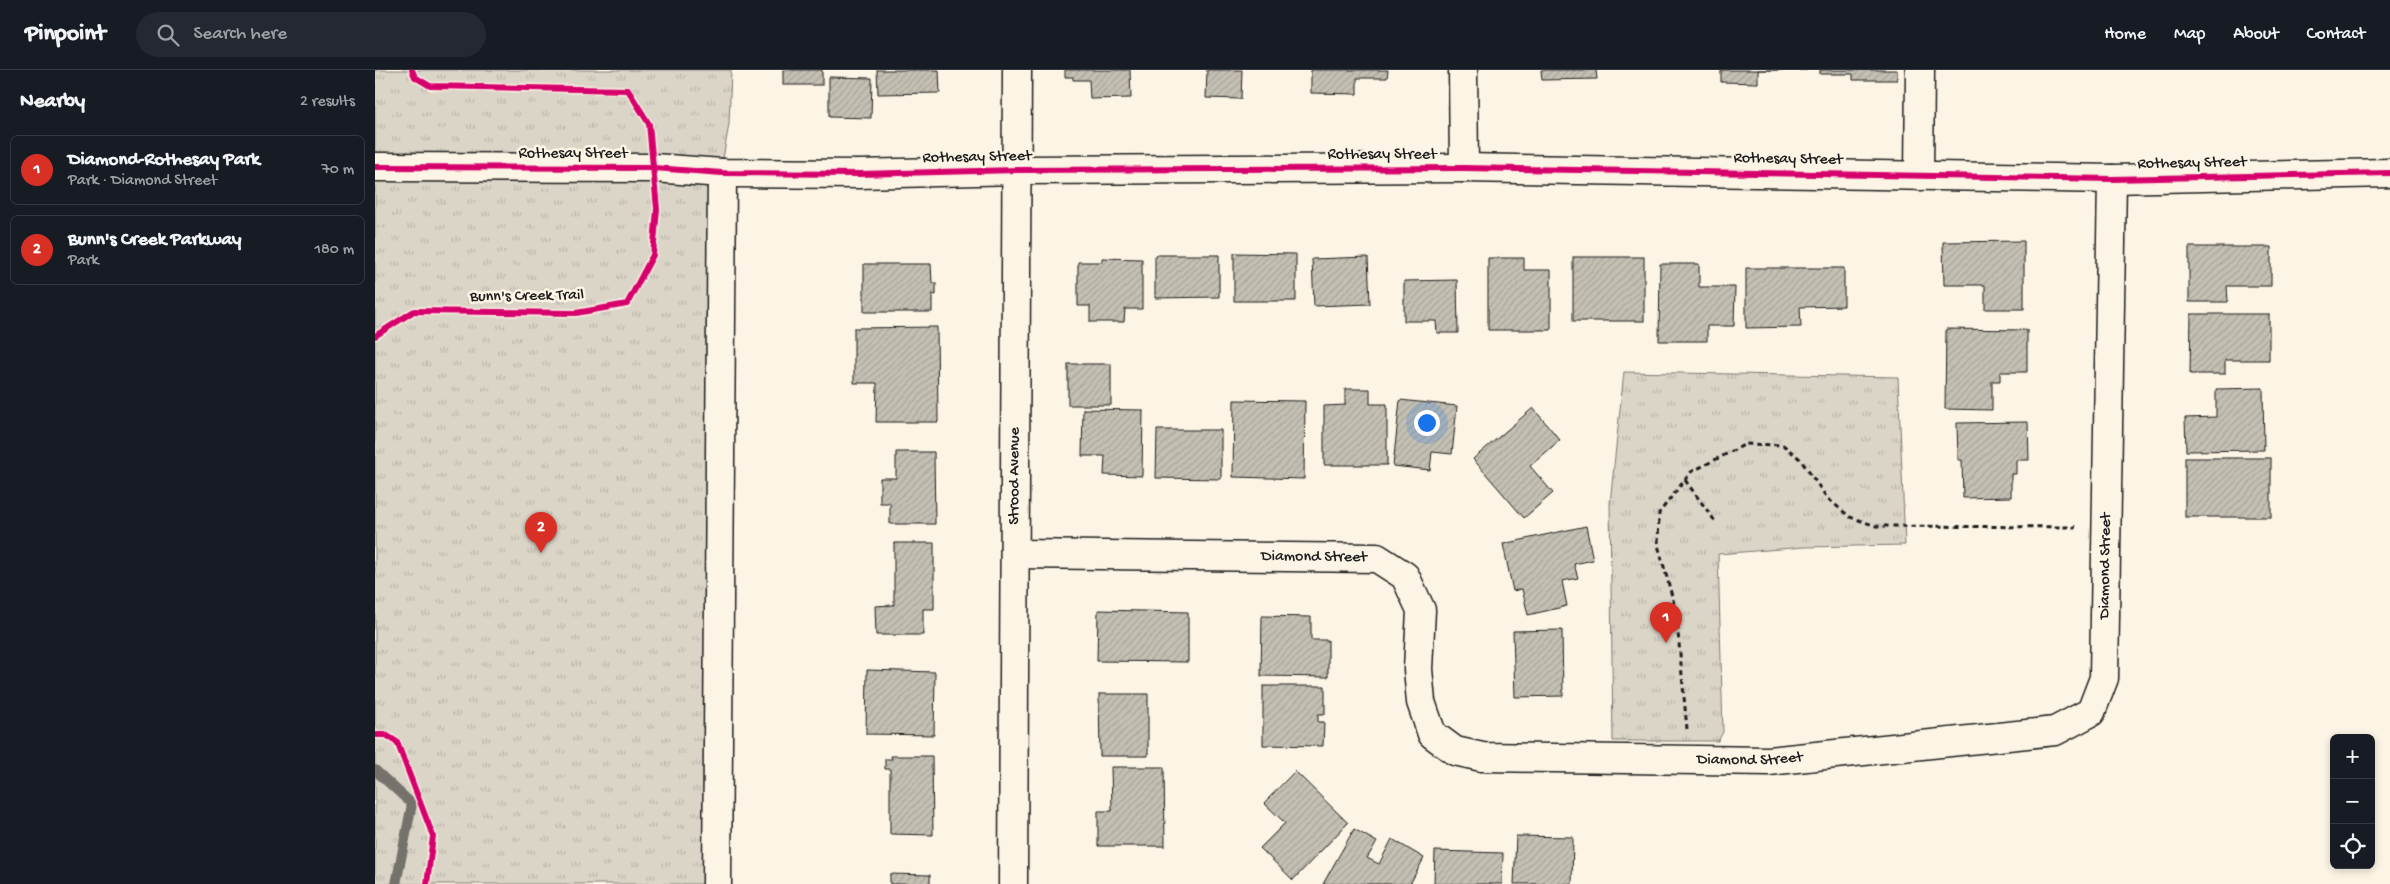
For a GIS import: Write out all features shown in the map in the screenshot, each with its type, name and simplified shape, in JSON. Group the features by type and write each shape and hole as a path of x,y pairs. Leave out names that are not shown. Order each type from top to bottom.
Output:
{"street":[{"name":"Strood Avenue","path":"1013,884 1017,70"},
{"path":"1463,70 1464,168"},
{"path":"1919,176 1920,70"},
{"name":"Rothesay Street","path":"375,167 654,168 722,173 859,174 1017,170 1464,168 2112,179 2390,173"},
{"path":"717,884 722,173"},
{"name":"Diamond Street","path":"1016,554 1377,558 1405,576 1421,610 1418,669 1421,702 1432,734 1455,751 1482,757 1769,761 2055,731 2091,712 2104,678 2112,179"}],"path":[{"path":"1690,760 1676,611 1658,545 1659,513 1691,472 1746,444 1783,445 1800,459 1827,498 1850,517 1876,526 2107,527"},
{"path":"1685,480 1715,521"}],"green space":[{"path":"375,70 731,70 729,124 712,222 703,884 375,884"},
{"path":"1624,372 1898,377 1905,545 1804,547 1718,554 1723,732 1718,741 1613,741 1610,503"}],"building":[{"path":"783,70 822,70 822,85 783,85"},
{"path":"877,70 939,70 940,93 878,94"},
{"path":"1065,70 1130,70 1131,98 1090,99 1089,80 1073,80 1073,77 1065,77"},
{"path":"1207,70 1242,70 1241,99 1206,98"},
{"path":"1311,70 1388,70 1387,78 1357,78 1357,94 1311,93"},
{"path":"1541,70 1596,70 1597,79 1542,80"},
{"path":"1721,70 1758,70 1758,83 1721,82"},
{"path":"1820,70 1897,70 1897,80 1853,80 1853,74 1820,74"},
{"path":"829,77 872,78 871,118 829,117"},
{"path":"2024,241 2024,309 1985,309 1985,285 1944,285 1943,242"},
{"path":"2189,247 2271,247 2271,286 2227,286 2228,302 2189,302"},
{"path":"1234,253 1296,254 1296,301 1234,301"},
{"path":"1155,255 1219,255 1219,297 1155,298"},
{"path":"1368,257 1370,304 1314,306 1312,259"},
{"path":"1573,257 1644,257 1644,321 1573,321"},
{"path":"1102,258 1142,259 1142,309 1125,309 1124,322 1090,322 1090,306 1078,306 1078,262 1102,262"},
{"path":"1488,258 1524,258 1524,270 1551,270 1551,330 1488,330"},
{"path":"864,264 931,264 932,283 936,283 936,295 932,294 932,312 864,312"},
{"path":"1660,264 1699,264 1699,287 1735,287 1734,326 1707,326 1707,341 1659,341"},
{"path":"1746,268 1844,268 1844,306 1800,307 1801,327 1746,328"},
{"path":"1457,280 1458,333 1437,333 1436,321 1404,321 1404,281"},
{"path":"2191,314 2269,314 2269,360 2225,360 2225,374 2190,374"},
{"path":"937,327 938,422 876,422 877,383 854,383 854,328"},
{"path":"1946,329 2027,330 2027,372 2000,372 2000,381 1992,381 1992,410 1945,409"},
{"path":"1068,364 1111,364 1111,405 1068,405"},
{"path":"2263,388 2264,450 2186,451 2185,418 2216,417 2216,389"},
{"path":"1345,389 1370,389 1370,404 1387,404 1387,465 1324,465 1324,406 1345,405"},
{"path":"1234,400 1305,401 1304,479 1233,477"},
{"path":"1400,400 1457,406 1452,454 1432,452 1430,470 1393,466"},
{"path":"1533,408 1560,440 1530,466 1553,493 1524,518 1473,459"},
{"path":"1083,409 1143,410 1142,476 1104,475 1105,456 1082,456"},
{"path":"2028,422 2029,460 2016,460 2016,474 2011,474 2011,497 1963,498 1962,460 1958,460 1957,423"},
{"path":"1157,430 1221,430 1221,479 1156,478"},
{"path":"896,452 934,452 935,524 890,524 890,503 880,503 880,478 896,478"},
{"path":"2185,458 2271,458 2271,517 2185,517"},
{"path":"1586,526 1593,560 1574,564 1578,578 1562,581 1567,606 1528,615 1522,589 1513,591 1503,544"},
{"path":"894,543 934,543 934,609 923,609 923,635 876,635 875,606 894,605"},
{"path":"1098,610 1188,612 1188,662 1097,661"},
{"path":"1262,616 1311,617 1311,640 1328,640 1328,677 1261,676"},
{"path":"1562,630 1563,696 1515,697 1513,631"},
{"path":"867,670 935,672 934,735 866,734"},
{"path":"1263,686 1325,686 1325,714 1318,714 1318,722 1324,722 1323,746 1263,745"},
{"path":"1099,694 1148,694 1148,756 1100,756"},
{"path":"891,756 932,756 933,835 890,834 890,769 885,769 885,759 892,759"},
{"path":"1111,767 1164,767 1165,846 1098,846 1098,811 1112,811"},
{"path":"1295,771 1348,823 1293,880 1260,848 1285,823 1264,803"},
{"path":"1354,829 1377,842 1367,858 1379,864 1392,839 1424,858 1410,884 1323,884"},
{"path":"1516,836 1573,837 1572,884 1514,884"},
{"path":"1435,851 1503,853 1502,884 1434,884"},
{"path":"890,874 930,875 930,884 890,884"}],"waterway":[{"path":"375,770 412,804 396,884"}],"cycle path":[{"name":"Bunn's Creek Trail","path":"375,336 414,311 576,313 627,304 653,255 657,209 649,124 628,90 430,86 415,77 412,70"},
{"path":"375,167 654,168 722,173 859,174 1017,170 1464,168 2112,179 2390,173"},
{"path":"375,735 386,735 397,742 433,836 427,884"}],"place":[{"name":"Bunn's Creek Parkway","path":"541,553"},
{"name":"Diamond-Rothesay Park","path":"1666,643"}]}
